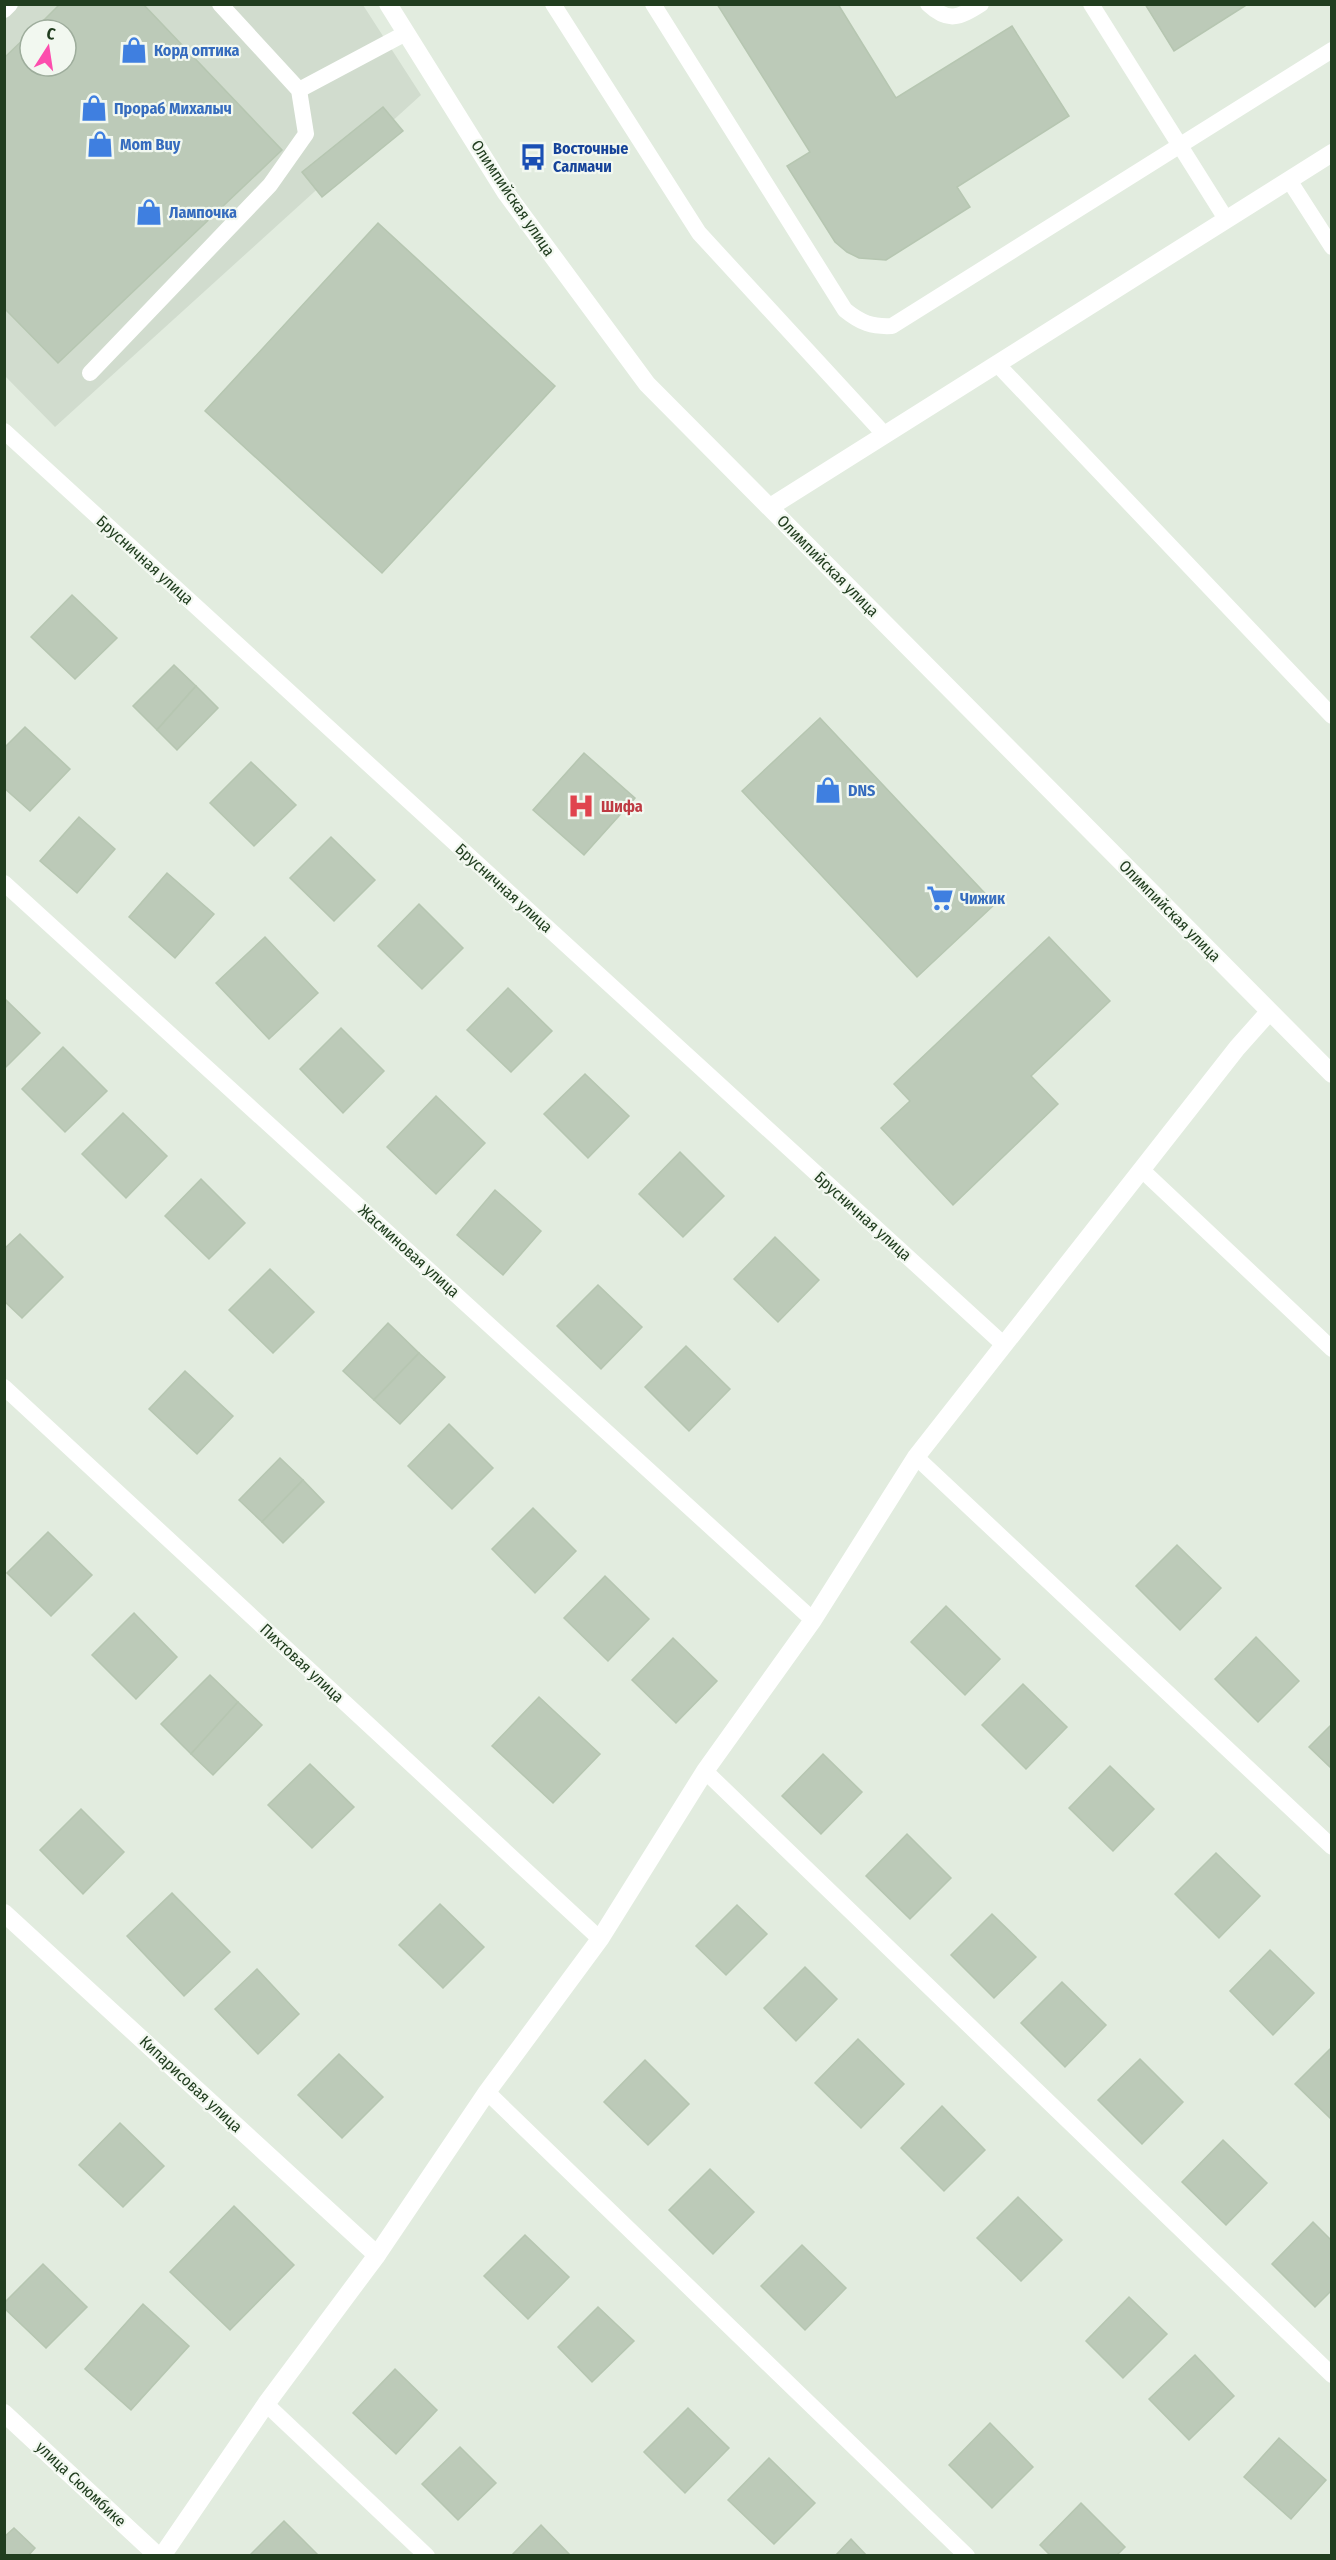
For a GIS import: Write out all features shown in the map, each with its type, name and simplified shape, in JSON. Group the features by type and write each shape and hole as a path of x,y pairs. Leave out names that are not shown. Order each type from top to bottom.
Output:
{"street":[{"name":"Олимпийская улица","path":"388,4 506,193 647,384 1332,1074"},
{"path":"770,507 1332,153"},
{"path":"160,2556 266,2404 377,2255 487,2092 600,1939 705,1771 813,1620 916,1457 1237,1048 1269,1012"},
{"name":"Кипарисовая улица","path":"4,1913 377,2255"},
{"name":"улица Сююмбике","path":"4,2413 160,2556"}],"lane":[{"path":"4,10 10,4"},
{"path":"90,373 270,185 306,134 299,90 220,4"},
{"path":"553,4 699,233 885,435"},
{"path":"653,4 845,310 859,321 874,327 892,326 1332,50"},
{"path":"928,4 936,12 953,17 962,16 981,4"},
{"path":"1091,4 1227,219"},
{"path":"299,90 406,33"},
{"path":"1289,180 1332,247"},
{"path":"997,364 1332,716"},
{"name":"Брусничная улица","path":"4,431 1003,1344"},
{"name":"Жасминовая улица","path":"4,883 813,1620"},
{"path":"1142,1170 1332,1349"},
{"name":"Пихтовая улица","path":"4,1387 600,1939"},
{"path":"916,1457 1332,1847"},
{"path":"705,1771 1332,2375"},
{"path":"487,2092 967,2556"},
{"path":"266,2404 426,2556"}],"shaded area":[{"path":"4,5 363,5 421,95 55,427 5,376"}],"building":[{"path":"60,4 143,4 282,150 58,363 4,308 4,58 18,45 18,78 78,78 78,18 46,18"},
{"path":"717,4 838,4 896,98 1012,26 1069,116 957,187 970,207 886,260 859,258 835,242 787,166 810,152"},
{"path":"1145,4 1248,4 1174,51"},
{"path":"383,107 403,131 322,197 302,172"},
{"path":"378,223 555,386 382,573 205,411"},
{"path":"72,595 117,638 75,679 31,637"},
{"path":"174,665 196,686 157,730 133,706"},
{"path":"196,686 218,708 177,750 157,730"},
{"path":"820,718 995,904 917,977 742,791"},
{"path":"25,727 70,769 30,811 4,788 4,748"},
{"path":"584,753 635,798 584,855 533,810"},
{"path":"251,762 296,805 254,846 210,803"},
{"path":"79,817 115,849 77,893 40,861"},
{"path":"331,837 375,880 334,921 290,878"},
{"path":"167,873 214,914 175,958 129,917"},
{"path":"419,904 463,948 422,989 378,946"},
{"path":"265,937 318,993 269,1039 216,983"},
{"path":"1049,937 1110,1001 1031,1076 1058,1104 953,1205 881,1128 910,1101 894,1084"},
{"path":"508,988 552,1031 511,1072 467,1030"},
{"path":"4,998 40,1033 4,1069"},
{"path":"341,1028 384,1071 343,1113 300,1069"},
{"path":"63,1047 107,1091 65,1132 22,1089"},
{"path":"585,1074 629,1116 588,1158 544,1114"},
{"path":"436,1096 485,1143 436,1194 387,1147"},
{"path":"123,1113 167,1156 126,1198 82,1154"},
{"path":"680,1152 724,1196 683,1237 639,1194"},
{"path":"201,1179 245,1223 209,1259 165,1216"},
{"path":"495,1190 541,1231 503,1275 457,1235"},
{"path":"20,1234 63,1277 22,1318 4,1301 4,1249"},
{"path":"775,1237 819,1280 778,1322 734,1279"},
{"path":"270,1269 314,1312 273,1353 229,1310"},
{"path":"598,1285 642,1327 601,1369 557,1326"},
{"path":"388,1323 419,1353 374,1400 343,1371"},
{"path":"686,1346 730,1389 689,1431 645,1387"},
{"path":"419,1353 445,1377 400,1424 374,1400"},
{"path":"185,1371 233,1416 197,1454 149,1409"},
{"path":"449,1424 493,1468 452,1509 408,1466"},
{"path":"280,1458 303,1480 262,1522 239,1500"},
{"path":"303,1480 324,1502 283,1543 262,1522"},
{"path":"533,1508 576,1551 535,1593 492,1549"},
{"path":"48,1532 92,1575 51,1616 7,1573"},
{"path":"1177,1545 1221,1588 1180,1630 1136,1586"},
{"path":"605,1576 649,1619 608,1661 564,1618"},
{"path":"946,1606 1000,1659 965,1695 911,1642"},
{"path":"134,1613 177,1657 136,1699 92,1655"},
{"path":"1256,1637 1299,1681 1258,1722 1215,1679"},
{"path":"673,1638 717,1681 676,1723 632,1680"},
{"path":"210,1675 238,1702 191,1754 161,1724"},
{"path":"1023,1684 1067,1727 1026,1769 982,1725"},
{"path":"539,1697 600,1754 553,1803 492,1746"},
{"path":"238,1702 262,1725 213,1775 191,1754"},
{"path":"1332,1724 1332,1769 1309,1747"},
{"path":"823,1754 862,1792 821,1834 782,1796"},
{"path":"310,1764 354,1807 312,1848 268,1805"},
{"path":"1110,1766 1154,1809 1113,1851 1069,1808"},
{"path":"81,1809 124,1852 83,1894 40,1850"},
{"path":"907,1834 951,1878 910,1919 866,1876"},
{"path":"1216,1853 1260,1896 1219,1938 1175,1894"},
{"path":"172,1893 230,1952 184,1996 127,1936"},
{"path":"440,1904 484,1947 443,1988 399,1945"},
{"path":"737,1905 767,1934 726,1975 696,1946"},
{"path":"992,1914 1036,1957 994,1998 951,1955"},
{"path":"1270,1950 1314,1993 1273,2035 1230,1991"},
{"path":"805,1967 837,1999 796,2041 764,2008"},
{"path":"257,1969 299,2014 258,2054 215,2009"},
{"path":"1062,1982 1106,2025 1065,2067 1021,2023"},
{"path":"858,2039 904,2084 861,2128 815,2083"},
{"path":"1332,2047 1332,2120 1295,2084"},
{"path":"339,2054 383,2097 342,2138 298,2095"},
{"path":"1140,2059 1183,2102 1142,2144 1098,2100"},
{"path":"645,2060 689,2104 648,2145 604,2102"},
{"path":"942,2106 985,2150 944,2191 901,2148"},
{"path":"120,2123 164,2166 123,2207 79,2165"},
{"path":"1223,2140 1267,2183 1226,2225 1182,2182"},
{"path":"710,2169 754,2212 713,2254 669,2210"},
{"path":"1018,2197 1062,2240 1021,2281 977,2238"},
{"path":"234,2206 294,2265 230,2330 170,2272"},
{"path":"1313,2222 1332,2241 1332,2290 1315,2307 1272,2264"},
{"path":"525,2235 569,2277 528,2319 484,2276"},
{"path":"802,2245 846,2288 805,2330 761,2286"},
{"path":"43,2264 87,2307 46,2348 4,2308 4,2303"},
{"path":"1129,2297 1167,2334 1123,2378 1086,2341"},
{"path":"143,2304 189,2346 131,2410 85,2369"},
{"path":"598,2307 634,2341 592,2382 558,2347"},
{"path":"1195,2355 1234,2396 1189,2440 1149,2399"},
{"path":"395,2369 437,2410 396,2454 353,2413"},
{"path":"688,2408 729,2448 685,2493 644,2452"},
{"path":"990,2423 1033,2467 992,2508 949,2465"},
{"path":"1279,2438 1326,2480 1291,2519 1244,2477"},
{"path":"460,2447 496,2483 458,2520 422,2484"},
{"path":"769,2458 815,2503 774,2544 728,2500"},
{"path":"1081,2503 1125,2547 1116,2556 1051,2556 1040,2545"},
{"path":"284,2521 319,2556 249,2556"},
{"path":"541,2525 571,2556 511,2556"},
{"path":"14,2528 35,2548 28,2556 4,2556 4,2537"},
{"path":"851,2539 867,2556 835,2556"}],"place":[{"name":"Корд оптика","path":"134,50"},
{"name":"Прораб Михалыч","path":"94,108"},
{"name":"Mom Buy","path":"100,144"},
{"name":"Восточные Салмачи","path":"533,157"},
{"name":"Лампочка","path":"149,212"},
{"name":"DNS","path":"828,790"},
{"name":"Шифа","path":"581,806"},
{"name":"Чижик","path":"940,898"}]}
